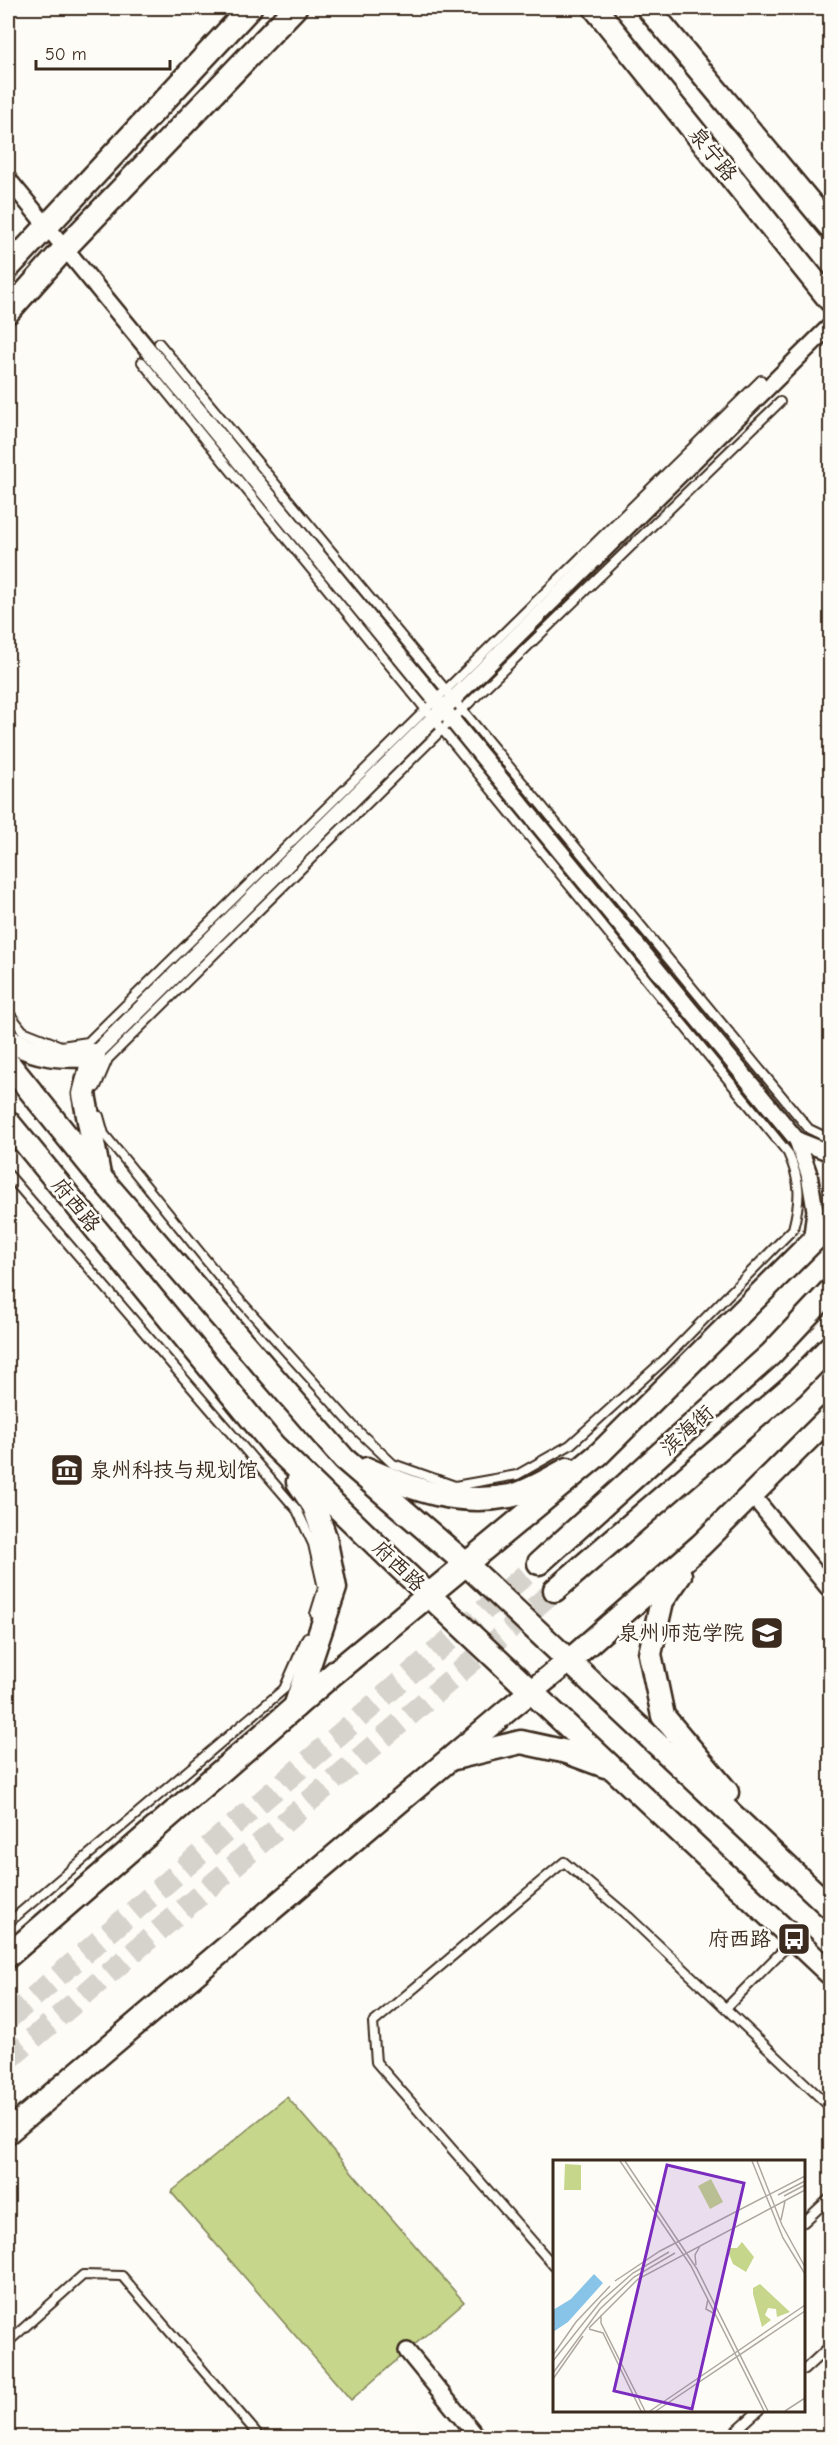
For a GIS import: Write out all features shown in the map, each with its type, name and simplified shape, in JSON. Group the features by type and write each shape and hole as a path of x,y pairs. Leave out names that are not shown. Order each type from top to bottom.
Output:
{"street":[{"path":"8,268 250,8"},
{"path":"8,312 64,248 295,8"},
{"name":"泉宁路","path":"595,8 831,300"},
{"name":"泉宁路","path":"648,8 831,227"},
{"path":"8,179 796,1140 809,1174 815,1210 811,1244"},
{"path":"99,1177 84,1094 94,1055 831,326"},
{"path":"8,1040 25,1049 59,1057 94,1055"},
{"name":"府西路","path":"8,1063 99,1177 344,1459 466,1564 831,1907"},
{"name":"府西路","path":"8,1122 274,1446 831,1974"},
{"path":"796,1140 831,1153"},
{"path":"8,1956 295,1707 599,1454 831,1224"},
{"name":"滨海街","path":"539,1563 771,1354 831,1291"},
{"name":"滨海街","path":"555,1590 791,1387 831,1347"},
{"path":"8,2132 531,1691 570,1661 700,1545 831,1417"},
{"path":"274,1446 314,1506 325,1537 335,1588 295,1707"},
{"path":"344,1459 410,1488 454,1499 511,1496 599,1454"},
{"path":"752,1494 831,1590"},
{"path":"700,1545 662,1601 650,1654 663,1716 795,1874"},
{"path":"450,1759 521,1742 567,1752 615,1770"},
{"path":"407,2351 478,2438"}],"lane":[{"path":"96,1104 104,1134 227,1286 356,1429 393,1464 454,1486 517,1475 570,1445 664,1360 793,1228 799,1207 799,1178 788,1153 159,343"},
{"path":"142,363 809,1130 831,1139"},
{"path":"93,1094 108,1059 761,380"},
{"path":"8,1012 23,1031 61,1046 88,1042 444,710 780,402"},
{"path":"8,1174 297,1510 313,1544 322,1588 308,1636 284,1689 8,1923"},
{"path":"553,2264 376,2062 373,2023 564,1862 629,1917 831,2107"},
{"path":"726,2008 794,1939"},
{"path":"805,2221 831,2198"},
{"path":"8,2342 83,2275 122,2276 261,2438"},
{"path":"805,2369 831,2346"},
{"path":"728,2438 757,2412"}],"green space":[{"path":"287,2097 464,2302 351,2400 171,2192"}],"tunnel":[{"path":"8,2019 539,1563"},
{"path":"8,2060 555,1590"}],"place":[{"name":"泉州科技与规划馆","path":"67,1470"},
{"name":"泉州师范学院","path":"767,1633"},
{"name":"府西路","path":"794,1939"}]}
